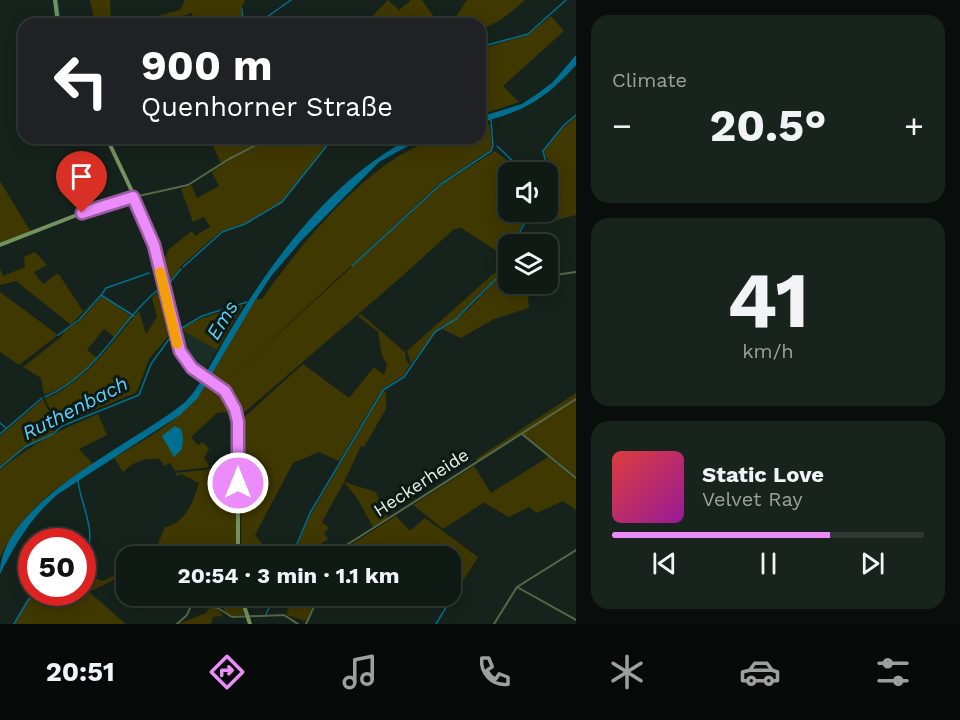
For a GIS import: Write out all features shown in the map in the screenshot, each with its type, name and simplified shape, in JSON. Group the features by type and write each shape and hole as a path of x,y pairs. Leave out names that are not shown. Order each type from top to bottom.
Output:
{"main road":[{"path":"55,0 57,18"},
{"path":"110,144 154,245 180,351 188,364 225,391 235,409 238,422 238,546"},
{"path":"0,245 82,213 133,197"},
{"path":"244,606 250,624"}],"street":[{"path":"133,197 189,185 229,159 258,144"},
{"path":"558,275 576,272"},
{"name":"Heckerheide","path":"345,546 576,399"},
{"path":"522,434 576,478"},
{"path":"494,624 517,587 576,550"},
{"path":"517,587 576,620"},
{"path":"177,624 188,615 192,606"},
{"path":"206,606 218,608 227,616 248,618 284,615 298,624"},
{"path":"306,624 314,606"}],"shaded area":[{"path":"90,0 110,0 111,18 94,18"},
{"path":"185,0 245,0 241,9 242,18 193,18 192,13 176,18 150,18 180,10"},
{"path":"388,0 399,10 411,0 422,0 435,18 371,18"},
{"path":"467,0 525,0 509,14 486,27 486,18 455,18"},
{"path":"551,16 564,31 503,86 519,102 486,113 486,47 528,35"},
{"path":"576,117 576,215 558,220 558,162 549,162 544,151 565,126"},
{"path":"490,124 492,147 490,150 440,183 226,382 441,185 495,151 509,162 498,162 498,222 524,222 517,234 498,234 498,252 461,228 454,229 240,416 230,393 210,376 256,299 262,299 318,228 366,180 418,146 424,144 486,144 486,125"},
{"path":"212,144 257,144 221,163"},
{"path":"261,144 327,144 281,202 246,223 221,231 182,265 169,283 163,261 169,249 192,231 195,236 210,227 204,217 193,222 181,189 191,185 197,198 219,186 212,172 229,160"},
{"path":"0,181 31,232 0,243"},
{"path":"35,252 47,265 34,272 43,284 58,273 83,311 98,296 71,325 16,281 0,285 0,269 3,276 25,267 24,257"},
{"path":"498,270 496,278 455,319 435,331 411,364 407,351"},
{"path":"498,275 498,294 528,294 529,308 494,319 461,338 442,329 479,299"},
{"path":"158,291 163,294 172,332 149,359 138,389 135,393 58,425 45,399 86,372 139,311 146,334 157,317 152,298"},
{"path":"0,292 58,335 19,365 0,352"},
{"path":"102,296 132,317 114,337 104,329 87,350 97,358 73,380 44,395 41,378 23,367 80,321"},
{"path":"243,305 217,350 185,332 183,328 202,318"},
{"path":"361,314 405,352 406,360 410,365 403,376 382,389 339,461 319,452 293,463 255,535 264,546 241,546 242,419 303,364 349,398 374,367 384,375 387,365 382,356 378,332 358,316"},
{"path":"185,332 217,350 203,373 192,364 183,350 179,337"},
{"path":"207,382 226,398 233,409 236,421 233,424 226,412 217,413 191,437 198,445 203,442 209,449 204,458 210,467 175,471 170,463 164,466 159,459 149,459 132,465 123,472 114,458 166,426 189,406"},
{"path":"384,390 386,409 364,447 361,446 322,522 329,528 324,533 328,539 320,546 297,546 310,516"},
{"path":"576,393 576,476 522,433 478,461 476,459"},
{"path":"43,399 57,428 51,434 25,447 0,467 0,436"},
{"path":"98,414 107,435 79,449 93,464 51,493 28,514 0,557 0,470 46,438"},
{"path":"548,457 576,479 576,510 563,501 537,513 529,507 509,517 484,503 486,501 443,529 413,505 474,466 491,493"},
{"path":"236,463 236,546 157,546 165,527 178,521 188,510 199,483 181,474 177,476 175,473"},
{"path":"344,482 376,492 388,518 373,527 357,498"},
{"path":"396,516 410,531 425,518 478,557 463,581 461,579 461,546 349,546"},
{"path":"116,575 116,579 96,589 96,578 102,581"},
{"path":"96,598 126,624 15,624 25,606 96,606"},
{"path":"223,606 242,606 245,614 234,616"},
{"path":"288,606 313,606 306,621 287,615"},
{"path":"209,608 218,609 223,616 213,617 211,624 178,624 206,613"}],"water":[{"path":"576,55 576,65 544,95 522,108 486,121 486,115 522,104 553,82"},
{"path":"402,144 414,144 379,162 302,240 272,275 197,399 180,415 58,494 27,528 19,528 45,499 73,477 184,403 203,378 250,299 288,245 333,195 358,173"},
{"path":"175,426 181,429 183,437 182,449 174,457 162,436"},
{"path":"18,529 18,542 0,574 6,548"}],"waterway":[{"path":"266,18 291,0"},
{"path":"486,45 528,34 566,0"},
{"path":"57,1 59,18"},
{"path":"242,9 243,18"},
{"path":"546,162 543,151 564,125 576,115"},
{"path":"352,266 441,184 491,151 493,146 491,120"},
{"path":"183,267 222,232 245,224 282,202 328,144"},
{"path":"497,146 514,162"},
{"path":"519,234 525,222"},
{"path":"152,234 160,263"},
{"path":"167,286 181,269"},
{"path":"102,294 106,288 149,273"},
{"path":"296,546 310,513 383,390 404,377 435,332 456,319 498,276"},
{"path":"45,397 80,375 160,288"},
{"path":"58,335 79,320 101,295 134,316"},
{"name":"Ruthenbach","path":"177,331 202,316 247,302"},
{"name":"Ruthenbach","path":"0,468 25,447 53,434 62,426 139,395 151,364 172,335"},
{"path":"0,434 42,398"},
{"path":"0,423 6,428"},
{"path":"78,480 89,528"},
{"path":"14,624 24,606"},
{"path":"266,614 270,606"},
{"path":"436,624 447,606"}],"slow traffic":[{"path":"160,272 177,344"}],"route":[{"path":"82,213 133,197 154,245 180,351 192,368 225,391 237,414 238,483"}],"water label":[{"name":"Ems","path":"222,320"}]}
